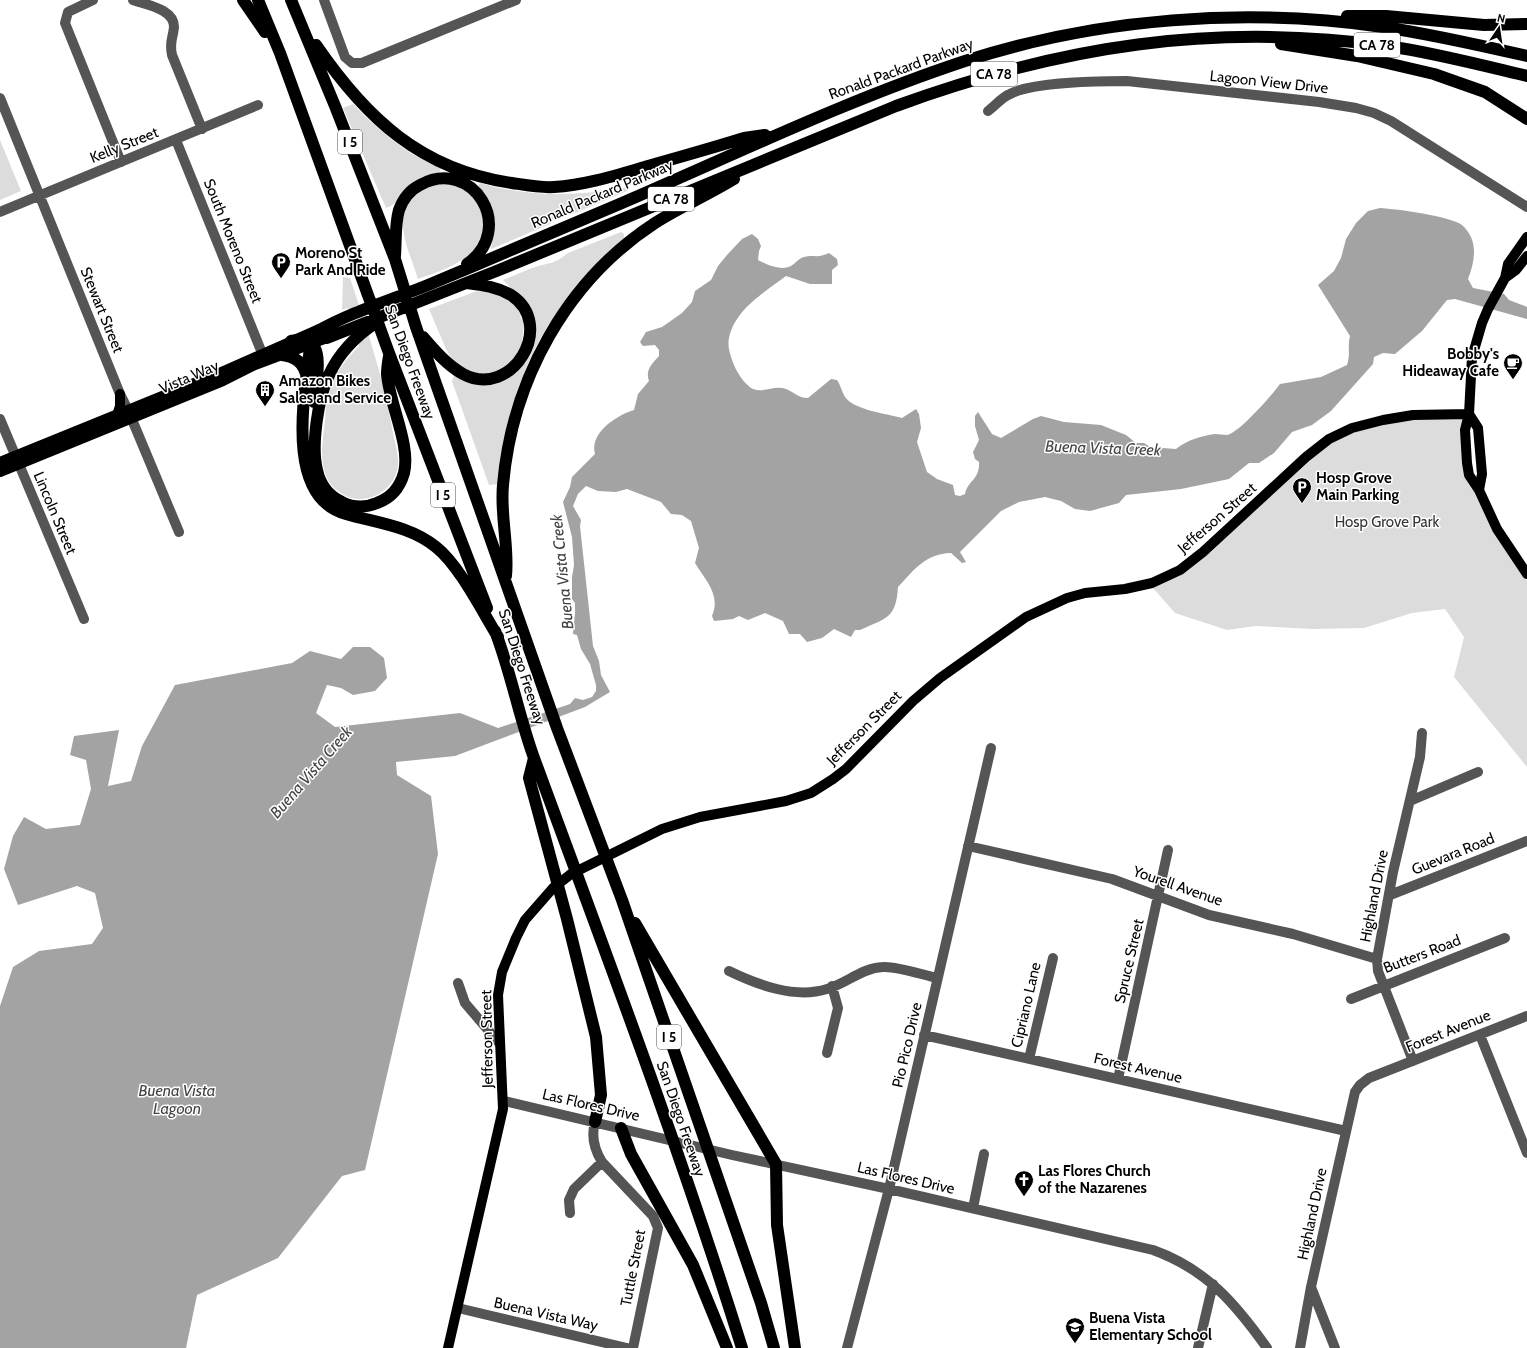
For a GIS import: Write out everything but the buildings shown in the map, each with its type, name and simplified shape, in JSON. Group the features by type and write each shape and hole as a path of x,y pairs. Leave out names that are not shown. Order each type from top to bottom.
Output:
{"highway":[{"path":"243,0 280,53"},
{"name":"San Diego Freeway","path":"258,0 280,53 389,353 498,637 534,758 708,1244 742,1348"},
{"name":"San Diego Freeway","path":"292,0 395,259 416,327 557,728 622,900 761,1303 774,1348"},
{"path":"1276,17 1386,16 1484,26 1527,24"},
{"name":"Ronald Packard Parkway","path":"325,333 430,284 694,172 776,134 893,86 1014,47 1128,26 1211,19 1276,17 1326,20 1420,32 1527,56"},
{"path":"303,26 335,73 367,110 416,150 474,176 510,183 553,187 611,177 744,138 776,134"},
{"path":"1225,37 1315,48 1434,74 1485,92 1527,119"},
{"name":"Ronald Packard Parkway","path":"392,312 902,104 951,86 1015,67 1097,50 1171,40 1225,37 1317,39 1389,46 1448,57 1527,76"},
{"path":"506,581 508,557 503,486 509,442 514,418 532,368 559,317 592,276 612,256 654,224 774,156"},
{"path":"395,259 399,211 406,196 412,190 426,182 441,178 455,180 467,185 477,193 487,209 489,226 482,249 475,258 453,274"},
{"path":"416,327 443,360 463,374 481,379 495,377 515,366 527,348 529,338 527,316 512,296 501,290 466,283"},
{"path":"389,353 387,374 404,452 404,471 398,487 392,495 373,505 352,506 335,498 325,489 320,481 315,451 318,419 323,391 329,374 337,360 355,339 392,312"},
{"path":"350,322 392,312"},
{"path":"325,333 312,336 302,436 304,460 311,485 315,493 332,509 344,514 400,528 420,536 437,547 460,574 498,637"},
{"path":"291,341 296,340 311,344 318,358 314,410 318,419"},
{"path":"282,355 293,357 300,362 307,377"},
{"path":"534,758 529,778 567,919 596,1037 601,1095 594,1122"},
{"path":"622,900 776,1164 777,1225 795,1348"},
{"path":"621,1128 631,1154 694,1265 727,1348"}],"main road":[{"path":"1527,237 1508,264 1505,278 1482,323 1472,357 1470,414 1465,430 1466,463 1469,475 1480,490 1497,529 1527,574"},
{"path":"1505,278 1516,270 1527,256"},
{"name":"Vista Way","path":"221,377 262,353 291,341 325,333"},
{"name":"Vista Way","path":"0,462 17,460 221,377 311,344"},
{"path":"118,415 120,394"},
{"name":"Vista Way","path":"0,472 17,460 118,415 130,414"},
{"name":"Jefferson Street","path":"448,1348 503,1109 504,1100 498,995 502,972 525,920 553,888 571,874 662,829 700,817 786,801 816,789 846,769 913,701 940,678 1026,617 1067,598 1086,593 1125,589 1152,583 1180,570 1203,552 1306,457 1329,439 1352,428 1383,420 1413,415 1470,414"}],"street":[{"path":"93,0 68,12 65,22 121,162"},
{"path":"133,0 164,11 172,18 174,27 170,44 172,55 202,129"},
{"path":"324,0 345,57 352,63 362,63 516,0"},
{"name":"Lagoon View Drive","path":"988,112 1010,94 1034,88 1096,81 1127,81 1319,102 1356,108 1392,121 1527,207"},
{"name":"Stewart Street","path":"0,98 120,394 130,414 179,532"},
{"name":"Kelly Street","path":"0,212 258,105"},
{"name":"South Moreno Street","path":"176,140 262,353"},
{"name":"Lincoln Street","path":"0,419 84,619"},
{"name":"Highland Drive","path":"1413,1061 1378,971 1377,959 1390,895 1393,872 1420,757 1422,733"},
{"name":"Pio Pico Drive","path":"847,1348 889,1189 991,748"},
{"path":"1410,801 1478,772"},
{"name":"Guevara Road","path":"1390,895 1527,841"},
{"name":"Yourell Avenue","path":"968,846 1112,879 1159,895 1209,915 1292,934 1377,959"},
{"name":"Spruce Street","path":"1118,1079 1168,850"},
{"name":"Butters Road","path":"1351,999 1505,938"},
{"name":"Cipriano Lane","path":"1029,1059 1053,958"},
{"path":"729,971 750,981 800,993 826,989 870,968 886,967 938,978"},
{"path":"458,983 465,1003 500,1044"},
{"path":"827,1053 838,1008 832,986"},
{"name":"Forest Avenue","path":"1360,1085 1369,1078 1527,1016"},
{"name":"Forest Avenue","path":"924,1035 1346,1131"},
{"path":"1480,1035 1527,1153"},
{"name":"Highland Drive","path":"1292,1348 1300,1344 1355,1092 1360,1085"},
{"name":"Las Flores Drive","path":"504,1100 732,1155 889,1189 1153,1250 1188,1266 1213,1284 1248,1321 1267,1348"},
{"name":"Tuttle Street","path":"594,1122 592,1132 595,1151 602,1162 653,1216 658,1228 632,1348"},
{"path":"973,1208 984,1154"},
{"path":"570,1213 570,1200 574,1190 602,1162"},
{"path":"1198,1348 1213,1284"},
{"path":"1312,1287 1335,1348"},
{"name":"Buena Vista Way","path":"458,1308 627,1348"}],"green space":[{"path":"353,104 383,132 405,149 428,163 441,168 439,174 427,175 412,183 399,200 386,208 343,108"},
{"path":"0,140 21,191 0,200"},
{"path":"442,183 463,188 475,200 484,223 483,238 473,251 459,262 443,270 418,279 404,233 404,211 409,201 418,192"},
{"path":"480,183 516,191 553,194 590,193 627,187 629,190 573,214 560,216 554,219 550,224 491,249 494,227 492,210 489,202 477,187"},
{"path":"621,232 624,234 624,239 585,277 552,323 550,322 529,361 514,400 504,440 498,484 489,485 452,381 454,375 473,382 525,361 524,302 503,280 535,267 552,263 568,253"},
{"path":"343,277 350,278 369,335 385,394 398,458 396,473 390,485 374,496 361,499 348,497 333,487 324,470 322,460 326,403 330,385 343,364 359,346 348,308 342,310"},
{"path":"477,291 500,294 517,307 524,325 521,350 503,370 483,375 464,369 453,361 446,349 429,309"},
{"name":"Hosp Grove Park","path":"1420,418 1466,418 1472,476 1493,529 1527,581 1527,767 1454,677 1464,637 1445,609 1412,613 1364,628 1313,629 1256,626 1227,630 1175,613 1153,588 1182,574 1211,552 1310,458 1338,439 1363,429 1390,422"}],"water":[{"name":"Buena Vista Lagoon","path":"1380,208 1410,211 1435,216 1462,225 1471,237 1473,244 1474,258 1468,279 1473,288 1504,294 1509,300 1527,307 1527,319 1455,299 1447,300 1422,331 1395,354 1383,353 1374,357 1373,364 1331,411 1312,425 1292,432 1274,453 1259,463 1249,463 1229,479 1181,489 1126,495 1119,503 1090,511 1075,509 1061,501 1045,497 1019,502 1001,511 960,552 966,562 962,563 951,553 934,556 927,559 898,587 897,598 892,612 877,623 860,630 855,630 851,637 834,629 822,638 807,642 800,634 789,634 783,621 765,613 748,620 739,616 733,619 714,621 712,616 715,601 711,588 695,563 699,548 691,521 682,515 671,514 661,502 627,489 616,492 598,491 586,486 578,494 573,506 581,520 580,526 593,646 599,661 601,675 610,692 585,707 455,756 396,762 397,775 431,796 438,854 365,1170 342,1176 278,1258 197,1295 186,1348 0,1348 0,1006 13,967 39,951 92,944 103,928 95,893 77,886 18,905 4,869 13,836 24,817 46,829 80,825 91,789 86,760 70,755 74,736 119,730 108,786 131,781 142,746 175,685 292,663 310,651 341,659 353,647 370,647 384,658 387,678 375,691 353,695 341,688 327,685 316,713 335,727 460,713 498,728 570,704 575,698 583,700 592,697 596,691 596,685 590,664 581,649 577,635 573,634 575,603 572,599 572,577 574,565 572,537 563,502 570,487 572,477 595,454 594,446 600,432 620,416 634,410 638,394 649,381 649,370 659,356 659,350 655,345 643,346 640,342 646,332 662,327 682,313 692,302 695,291 711,280 718,266 742,239 752,234 758,239 761,246 758,260 770,265 783,268 791,266 799,259 808,256 821,256 829,253 837,259 838,265 832,270 832,284 810,284 786,276 760,295 737,318 729,338 729,348 735,368 742,379 753,389 761,390 782,388 805,398 808,398 831,379 837,380 845,397 849,401 863,408 902,418 916,409 919,414 921,428 917,442 927,472 937,479 953,485 955,495 960,496 965,494 978,473 979,462 975,459 973,452 979,440 975,426 975,416 978,412 992,434 1001,438 1033,419 1041,416 1064,422 1101,425 1126,435 1136,443 1144,443 1155,450 1162,448 1176,449 1199,437 1215,434 1227,435 1232,433 1255,413 1280,384 1321,377 1347,365 1350,336 1318,285 1334,271 1341,258 1346,239 1356,223 1368,211"}],"place":[{"name":"Moreno St Park And Ride","path":"281,279"},
{"name":"Bobby's Hideaway Cafe","path":"1513,380"},
{"name":"Amazon Bikes Sales and Service","path":"265,407"},
{"name":"Hosp Grove Main Parking","path":"1302,504"},
{"name":"Las Flores Church of the Nazarenes","path":"1024,1197"},
{"name":"Buena Vista Elementary School","path":"1075,1344"}],"water label":[{"name":"Buena Vista Creek","path":"1103,448"},
{"name":"Buena Vista Creek","path":"562,572"},
{"name":"Buena Vista Creek","path":"311,772"}]}
